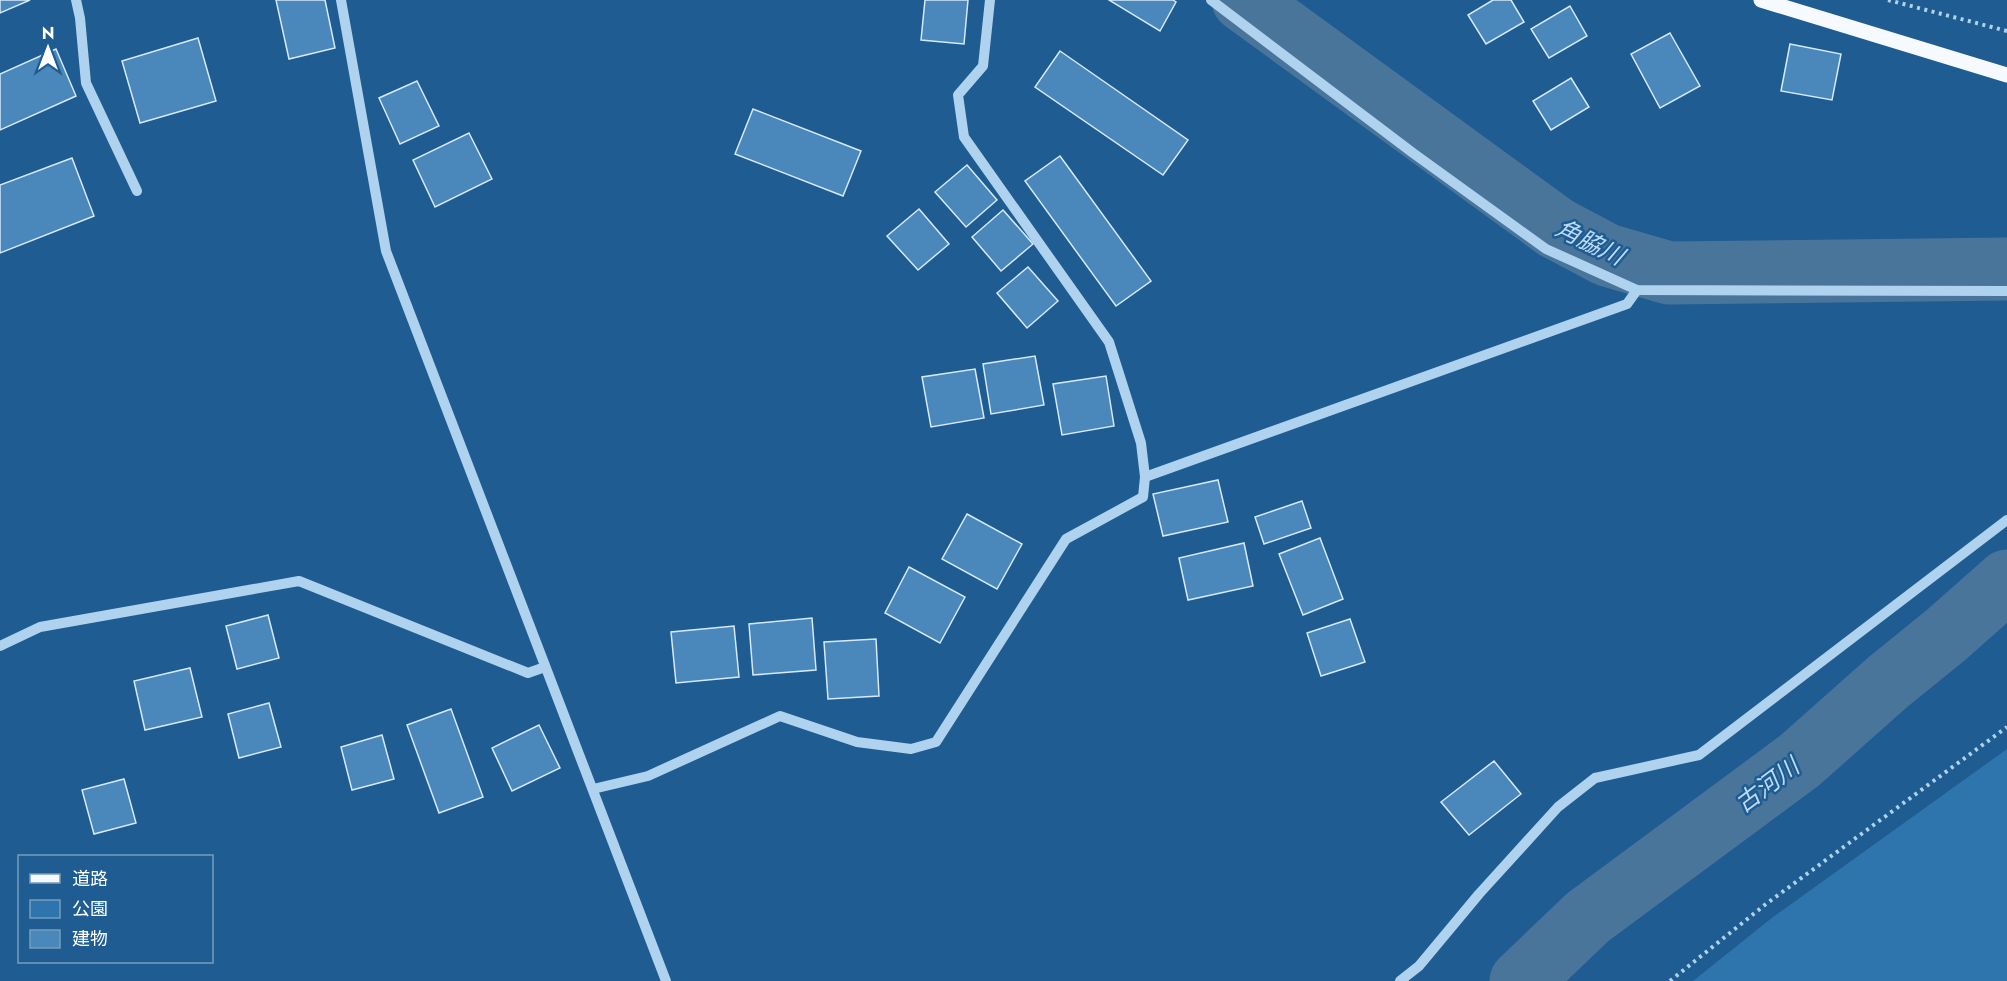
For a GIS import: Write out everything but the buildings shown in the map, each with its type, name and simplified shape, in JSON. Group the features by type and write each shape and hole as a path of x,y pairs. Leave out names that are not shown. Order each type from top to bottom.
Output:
{"main road":[{"path":"1761,0 2007,75"}],"street":[{"path":"76,0 80,18 86,83 136,191"},
{"path":"341,0 386,251 666,981"},
{"path":"592,789 648,776 780,716 857,742 911,749 936,742 1066,539 1143,497 1141,443 1109,342 964,137 958,95 982,66 990,0"},
{"path":"1211,0 1413,153 1546,249 1637,290 2007,291"},
{"path":"1144,477 1627,304 1637,290"},
{"path":"1400,981 1419,966 1479,894 1558,807 1595,778 1699,755 2007,520"},
{"path":"0,646 40,627 299,582 528,673 545,667"}],"path":[{"path":"1888,0 2007,31"},
{"path":"1670,981 1766,904 2007,727"}],"green space":[{"path":"2007,749 2007,981 1693,981 1773,917"}],"waterway":[{"name":"角脇川","path":"1243,0 1556,228 1607,255 1669,273 2007,269"},
{"name":"古河川","path":"1521,981 1588,917 1799,761 2007,581"}]}
